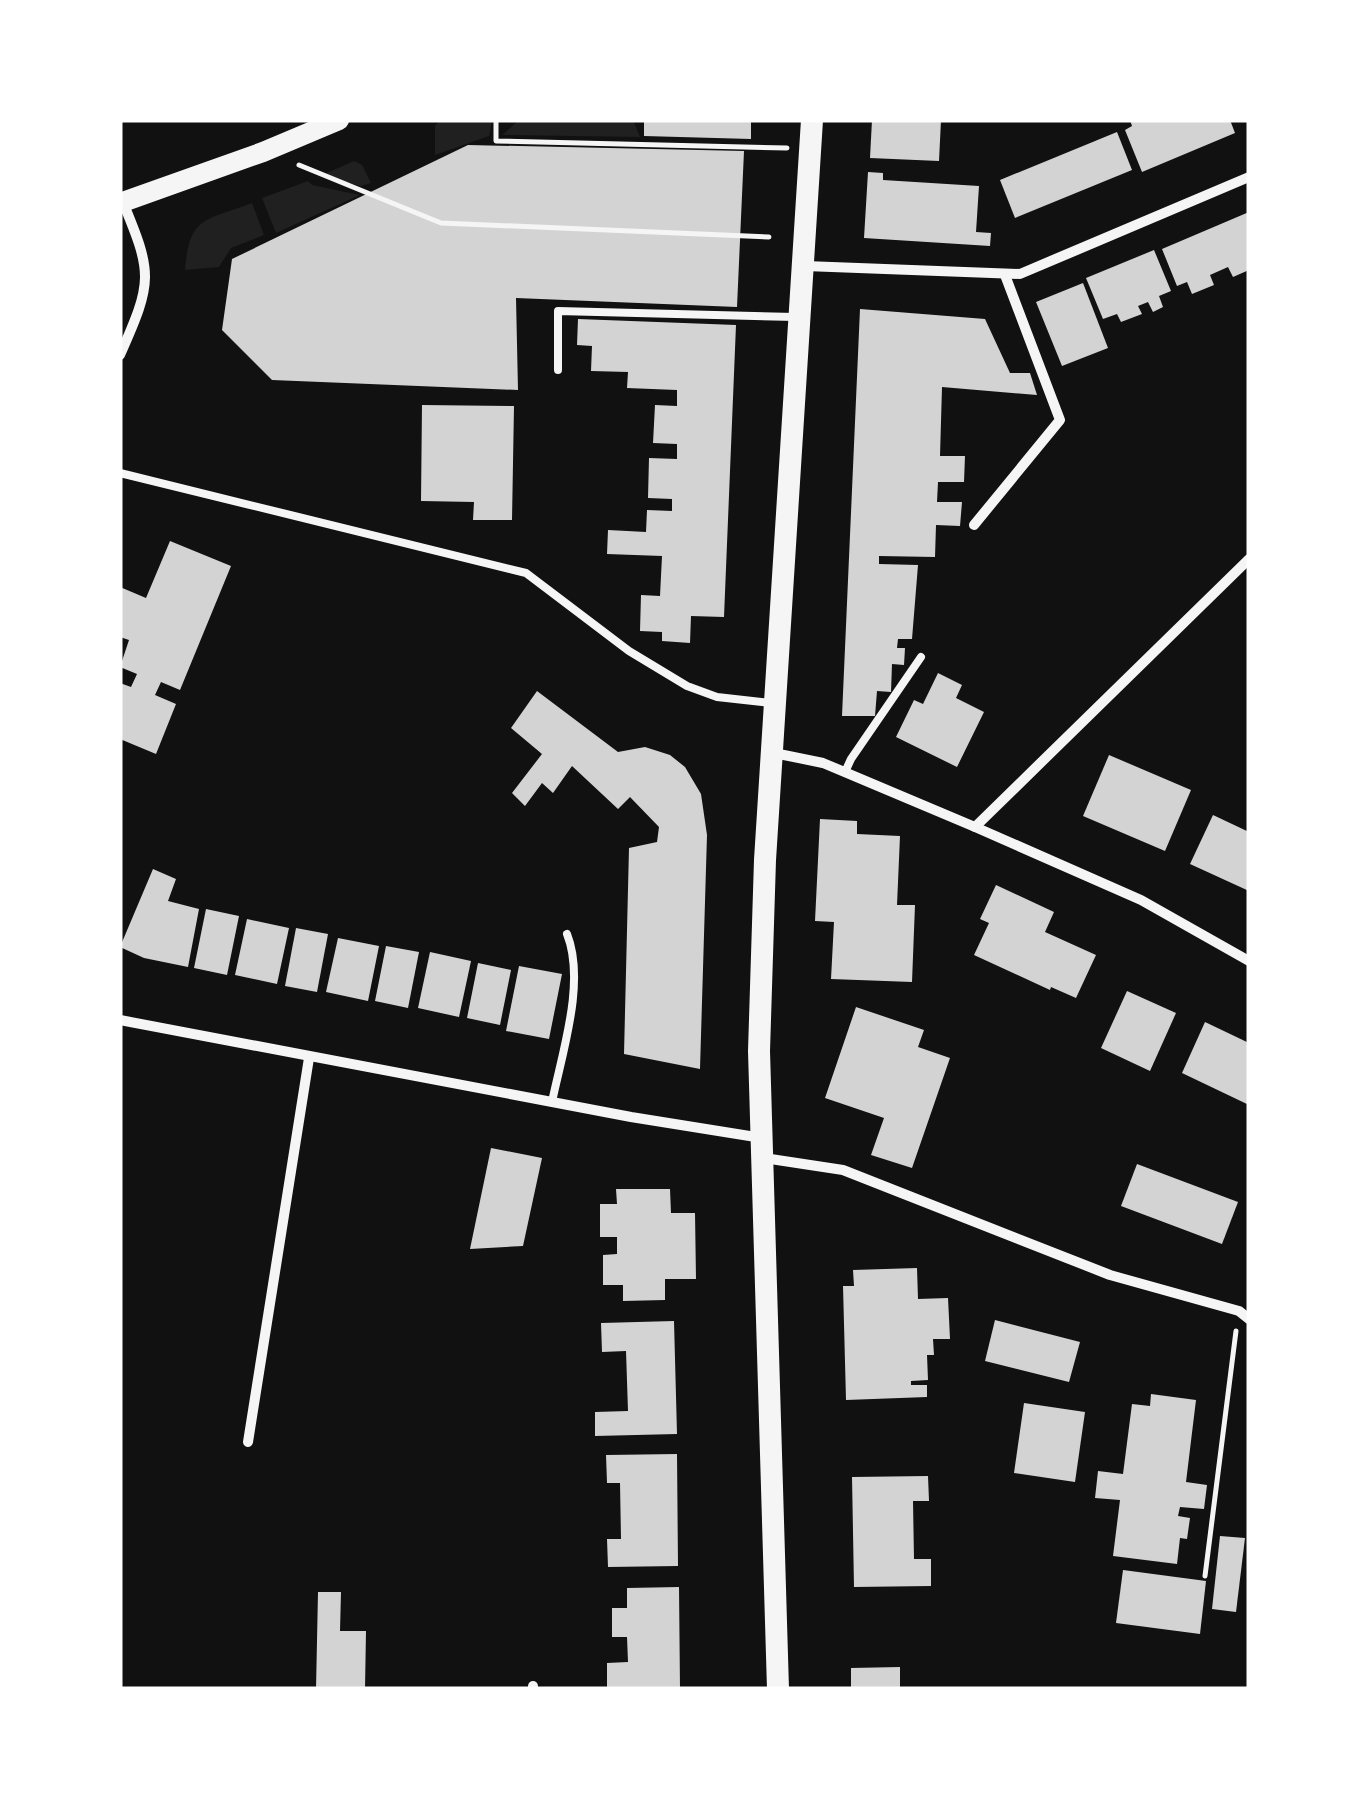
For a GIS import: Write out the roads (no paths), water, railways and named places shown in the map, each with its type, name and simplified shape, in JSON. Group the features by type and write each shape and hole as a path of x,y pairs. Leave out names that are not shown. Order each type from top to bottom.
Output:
{"highway":[{"path":"778,1689 759,1052 772,753 812,120"}],"main road":[{"path":"121,200 263,152 339,120"}],"street":[{"path":"802,266 1020,274 1249,177"},
{"path":"120,355 139,312 146,283 143,249 121,200"},
{"path":"974,525 1060,420 1005,275"},
{"path":"975,827 1249,559"},
{"path":"772,753 802,757 846,772 975,827 1141,900 1249,960"},
{"path":"120,1020 552,1102 763,1148 844,1170 1110,1275 1244,1315"},
{"path":"248,1442 309,1058"}],"lane":[{"path":"558,370 558,311 800,318"},
{"path":"120,473 526,572 629,651 687,686 717,697 775,703"},
{"path":"846,772 850,759 921,656"},
{"path":"552,1102 572,1010 573,950 567,934"}]}
